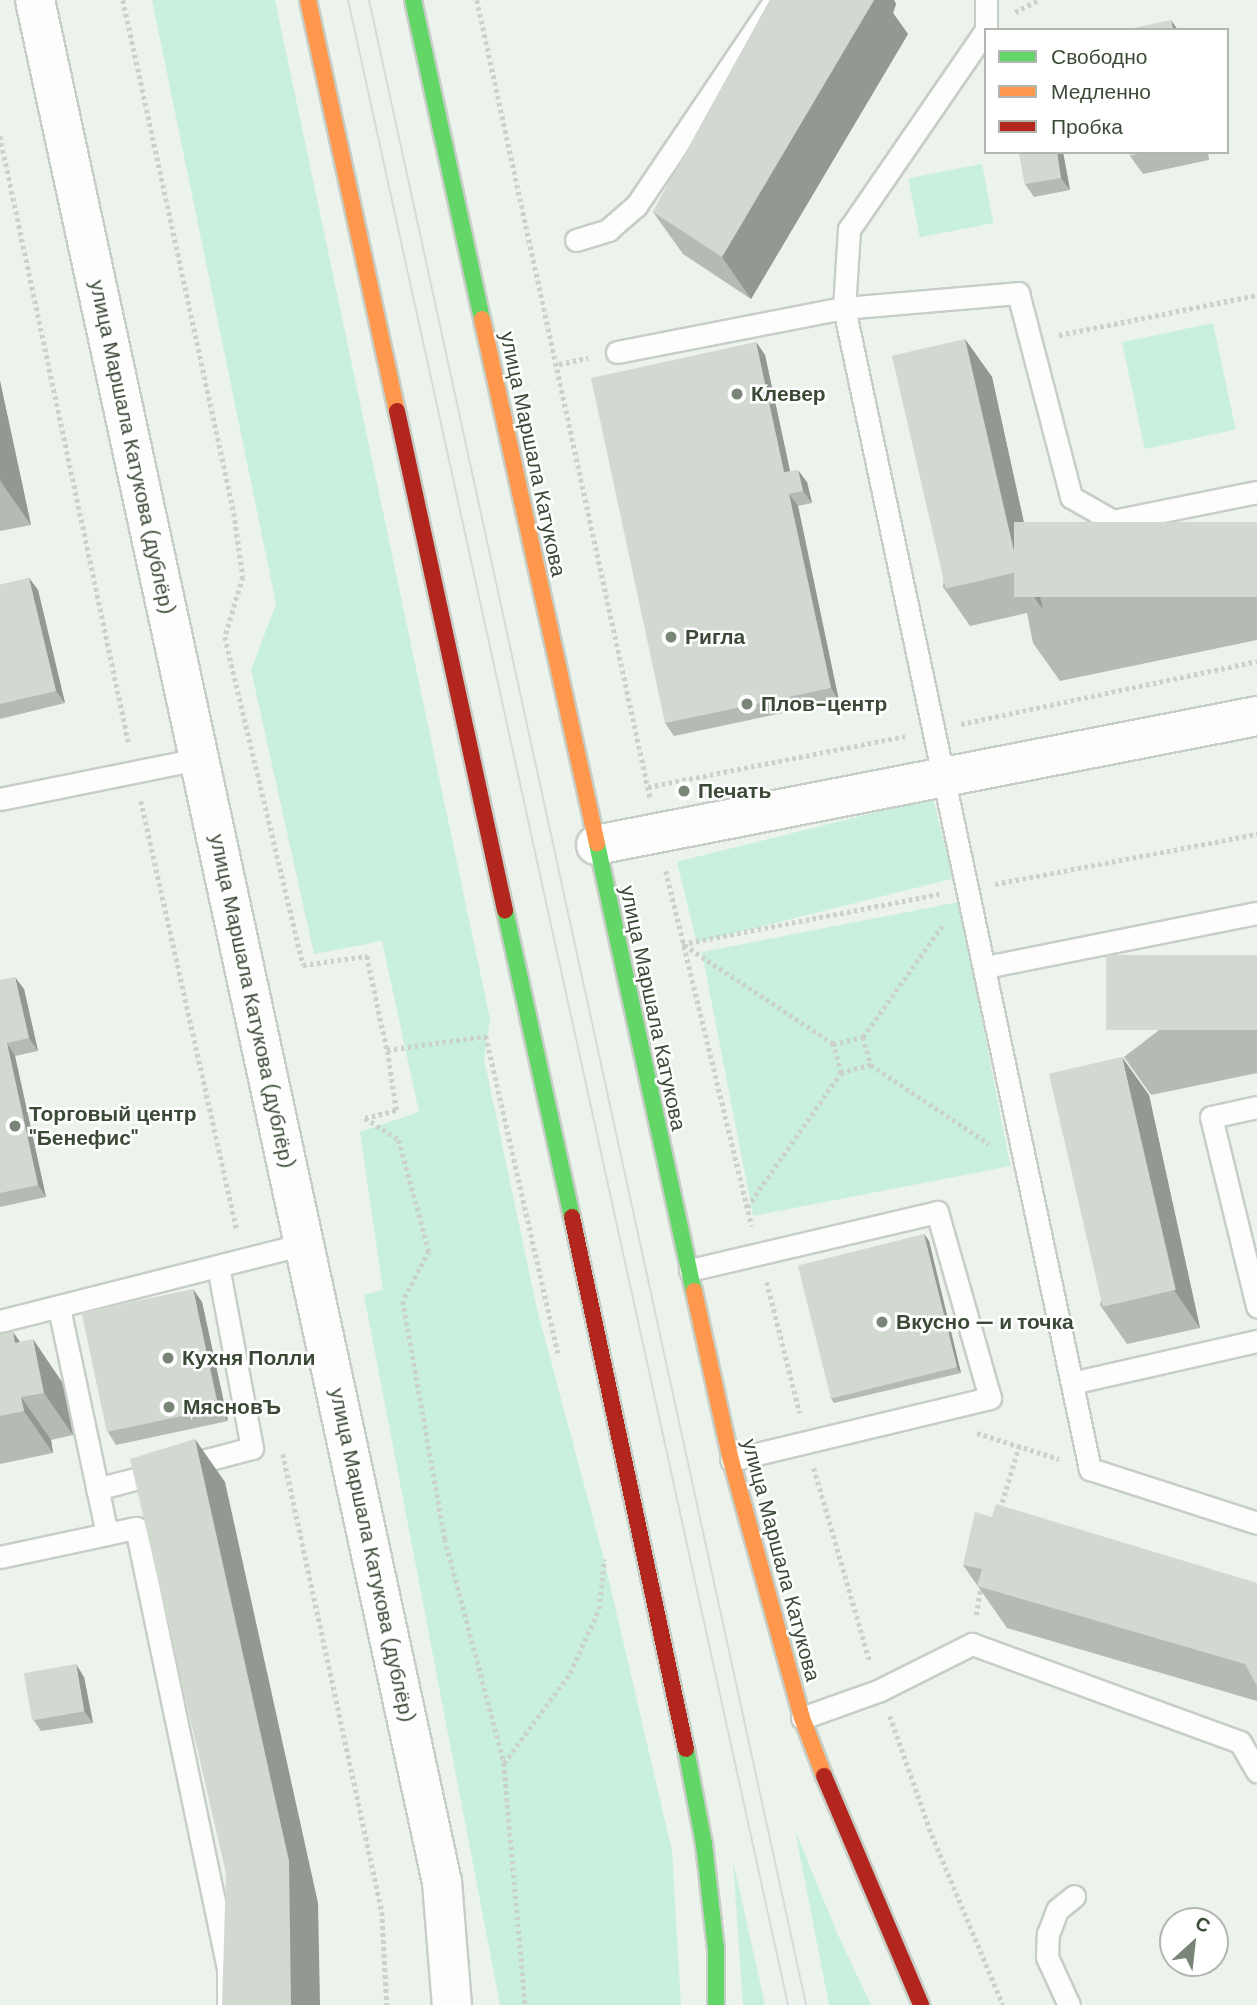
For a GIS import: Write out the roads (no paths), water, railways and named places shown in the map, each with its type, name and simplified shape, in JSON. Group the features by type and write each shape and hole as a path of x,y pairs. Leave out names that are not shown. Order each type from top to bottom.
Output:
{"main road":[{"path":"308,0 680,1715 704,1844 716,1949 716,2005"},
{"name":"улица Маршала Катукова","path":"413,0 731,1460 802,1717 858,1864 921,2005"}],"street":[{"name":"улица Маршала Катукова (дублёр)","path":"35,0 442,1882 452,2005"},
{"path":"596,845 1257,716"}],"lane":[{"path":"576,240 608,230 636,206 775,0"},
{"path":"986,0 986,28"},
{"path":"984,33 849,229 844,307 946,777 1090,1468 1257,1523"},
{"path":"617,352 844,307 1018,293 1071,497 1113,521 1257,492"},
{"path":"0,799 199,759"},
{"path":"986,967 1257,913"},
{"path":"1257,1107 1210,1117 1257,1306"},
{"path":"690,1270 937,1212 990,1398 731,1460"},
{"path":"0,1321 304,1244"},
{"path":"97,1489 252,1448 218,1266"},
{"path":"59,1308 107,1534"},
{"path":"1072,1383 1257,1341"},
{"path":"0,1557 135,1528 228,1967 228,2005"},
{"path":"802,1717 880,1690 972,1644 1240,1742 1257,1772"},
{"path":"1069,2005 1047,1957 1048,1934 1057,1910 1074,1896"}],"tram line":[{"path":"348,0 788,2005"},
{"path":"369,0 806,2005"}],"place":[{"name":"Клевер","path":"737,394"},
{"name":"Ригла","path":"671,637"},
{"name":"Плов-центр","path":"747,704"},
{"name":"Печать","path":"684,791"},
{"name":"Торговый центр \"Бенефис\"","path":"15,1126"},
{"name":"Вкусно — и точка","path":"882,1322"},
{"name":"Кухня Полли","path":"168,1358"},
{"name":"МясновЪ","path":"169,1407"}]}
